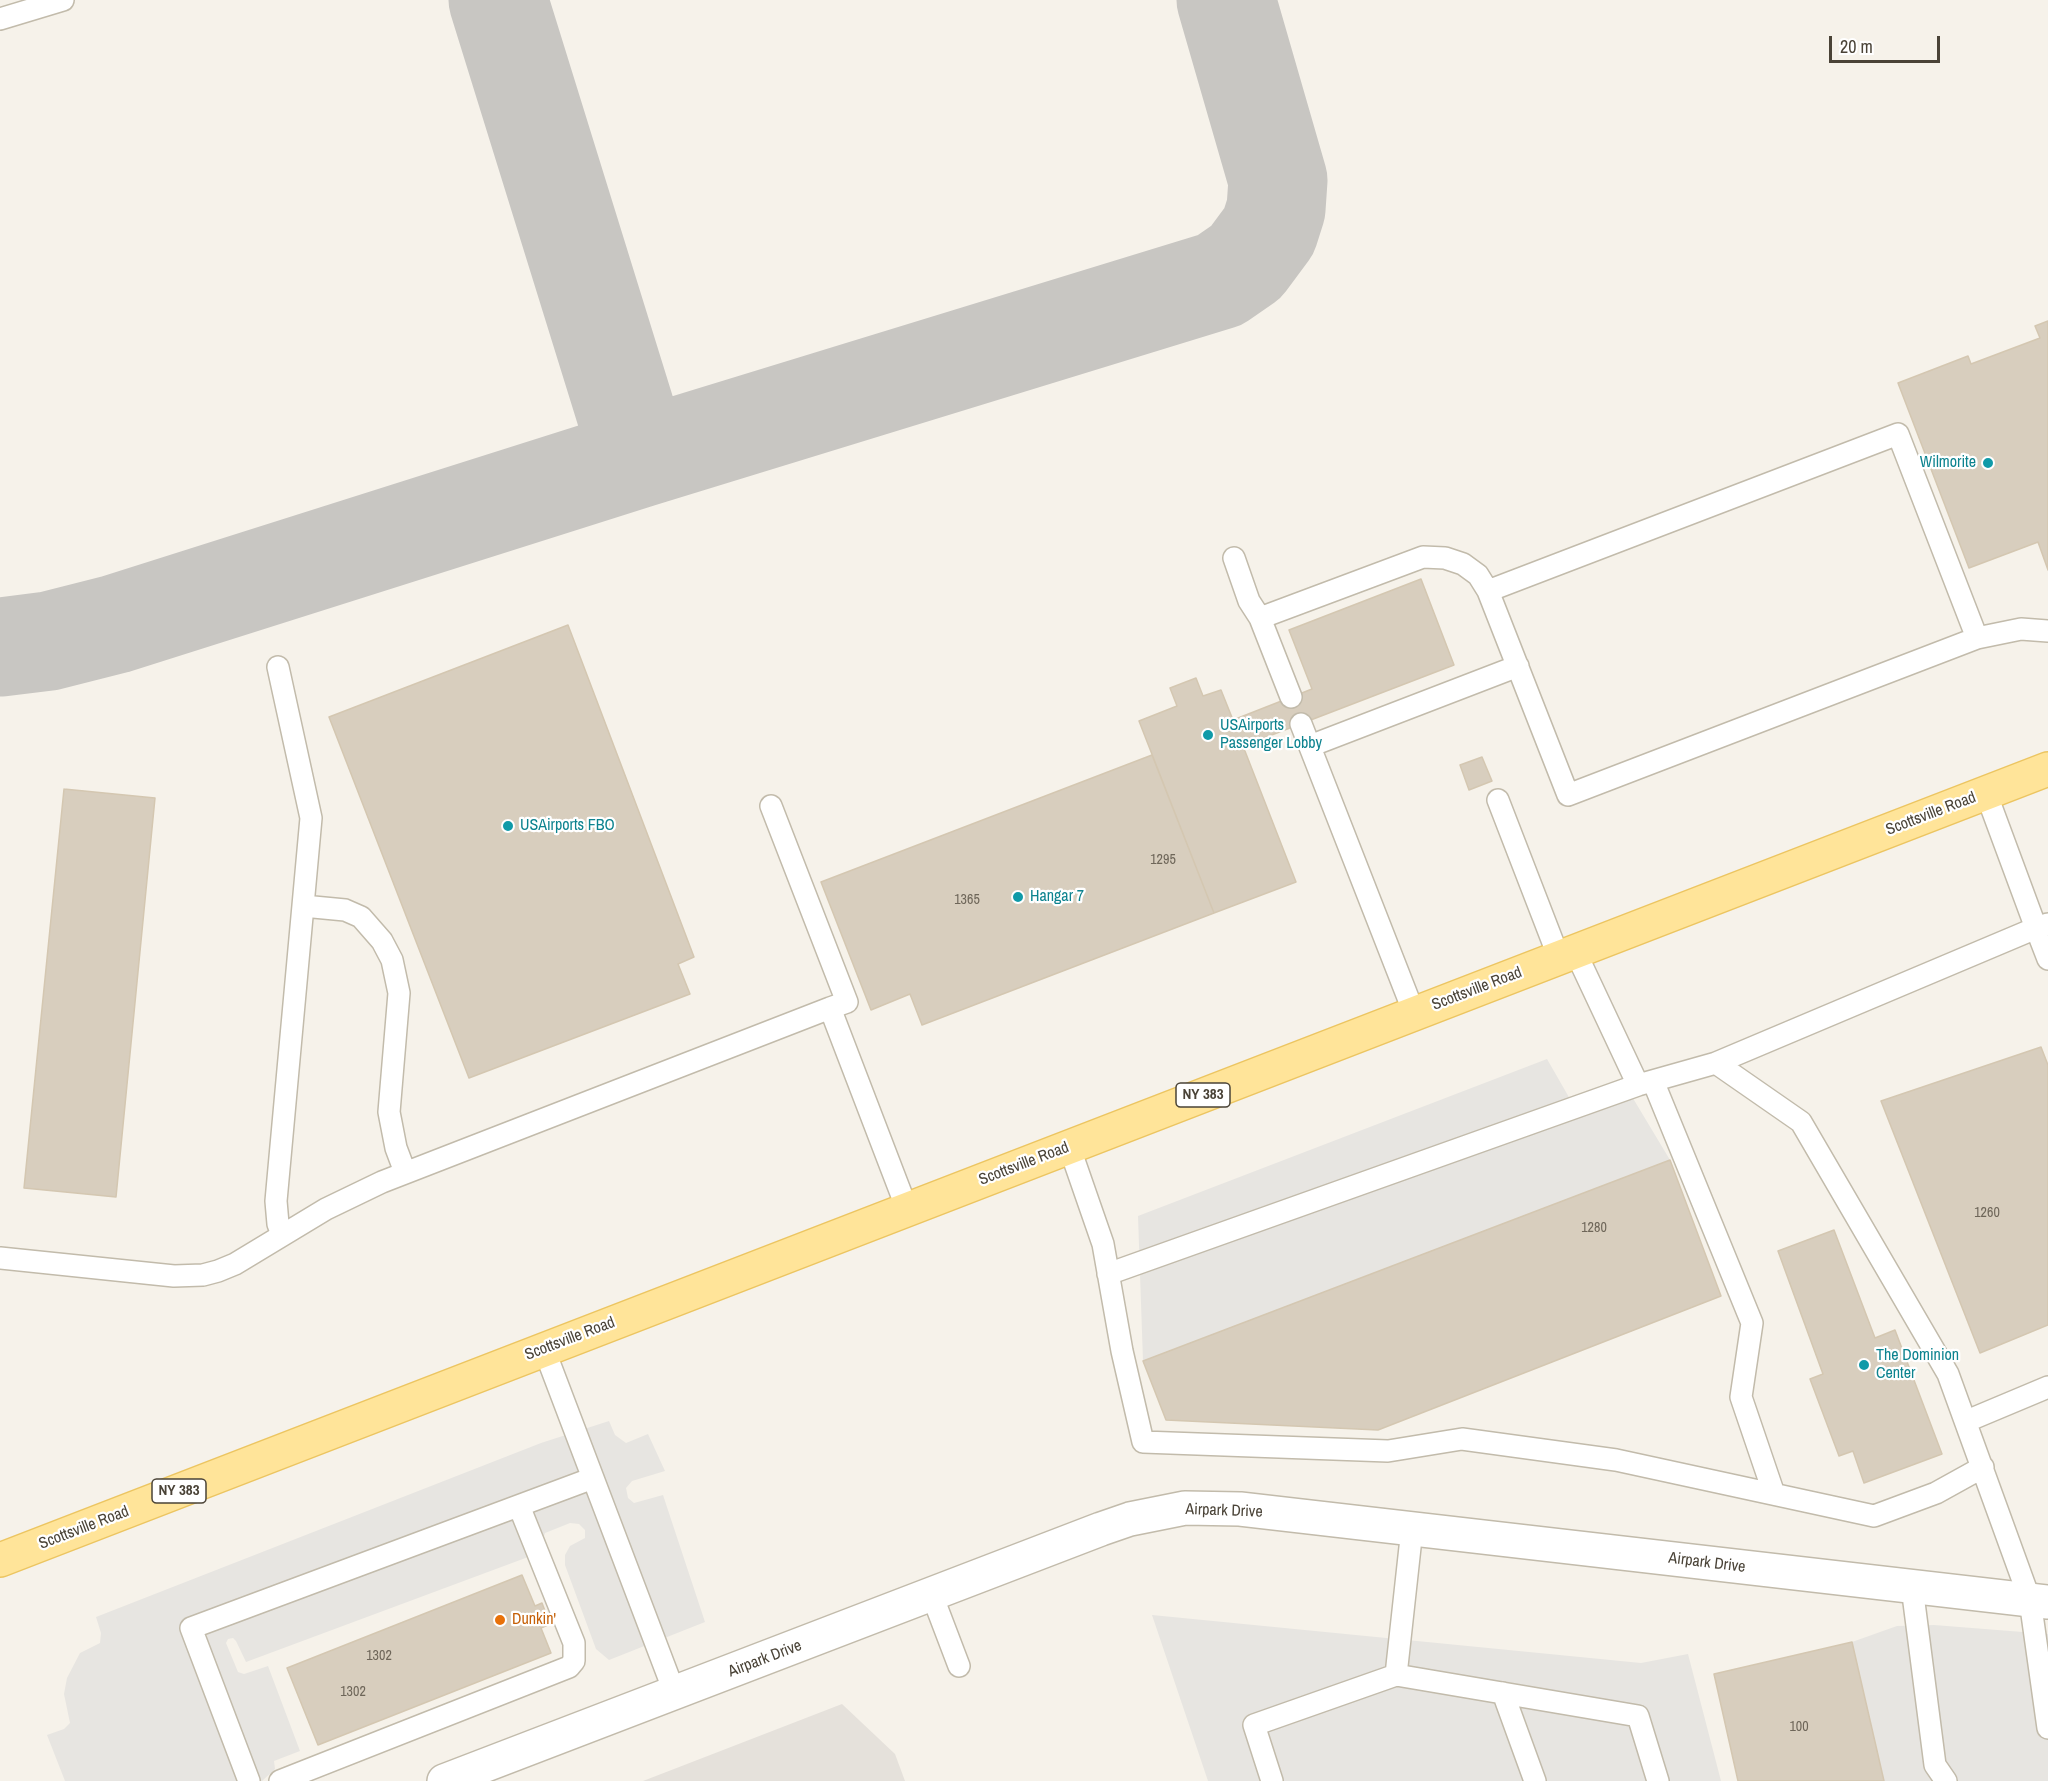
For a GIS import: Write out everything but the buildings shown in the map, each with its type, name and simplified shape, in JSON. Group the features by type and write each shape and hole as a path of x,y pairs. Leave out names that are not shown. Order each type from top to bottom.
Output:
{"main road":[{"name":"Scottsville Road","path":"0,1560 2048,769"}],"street":[{"name":"Airpark Drive","path":"444,1781 675,1694 1101,1528 1130,1519 1185,1508 1240,1509 2039,1601"}],"lane":[{"path":"0,19 63,0"},
{"path":"1488,591 1898,434 1977,638"},
{"path":"1260,618 1423,556 1444,558 1463,564 1478,575 1488,591 1568,795 1977,638 2021,629 2048,631"},
{"path":"1234,558 1249,601 1260,618 1291,697"},
{"path":"1310,746 1518,666"},
{"path":"278,667 309,802 310,835 276,1201 276,1214 282,1235"},
{"path":"1301,724 1414,1013"},
{"path":"1986,793 2042,926 2048,960"},
{"path":"1498,800 1567,954 1645,1083 1752,1323 1741,1397 1774,1494"},
{"path":"0,1258 189,1277 203,1275 235,1264 326,1209 405,1172 847,1002 771,806"},
{"path":"303,906 345,910 361,917 382,941 392,960 399,993 390,1119 396,1148 405,1172"},
{"path":"1108,1274 1645,1083 1716,1064 2042,926"},
{"path":"830,1008 907,1209"},
{"path":"1716,1064 1801,1122 1948,1374 1983,1467 2039,1601 2048,1728"},
{"path":"1069,1146 1103,1244 1122,1351 1143,1442 1388,1451 1462,1439 1616,1460 1874,1516 1936,1493 1983,1467"},
{"path":"544,1349 675,1694"},
{"path":"1967,1421 2048,1388"},
{"path":"249,1781 191,1628 593,1478"},
{"path":"280,1781 569,1667 574,1661 574,1643 519,1506"},
{"path":"1396,1675 1412,1529"},
{"path":"1912,1587 1935,1765 1946,1781"},
{"path":"932,1595 959,1666"},
{"path":"1272,1781 1254,1725 1396,1675 1638,1716 1658,1781"},
{"path":"1503,1693 1535,1781"}],"shaded area":[{"path":"1547,1059 1570,1099 1625,1085 1670,1160 1143,1361 1138,1216"},
{"path":"609,1421 615,1435 626,1443 648,1434 665,1471 632,1481 626,1488 628,1498 634,1503 663,1495 705,1622 609,1660 596,1649 565,1565 565,1555 570,1546 585,1538 585,1530 579,1524 570,1523 545,1533 543,1539 547,1550 246,1662 236,1641 233,1638 228,1639 226,1643 238,1672 244,1674 268,1666 300,1751 274,1761 275,1769 262,1781 65,1781 47,1735 64,1729 70,1723 64,1694 67,1678 80,1653 100,1643 101,1633 96,1617 541,1443"},
{"path":"1152,1615 1641,1663 1688,1654 1721,1781 1208,1781"},
{"path":"1934,1625 2048,1634 2048,1781 1884,1781 1852,1642 1897,1626"},
{"path":"842,1704 895,1754 905,1781 643,1781"}],"taxiway":[{"path":"498,0 640,458"},
{"path":"0,647 49,641 116,624 640,458 1220,280 1246,262 1269,231 1276,209 1278,180 1226,0"}],"place":[{"name":"Wilmorite","path":"1988,463"},
{"name":"USAirports Passenger Lobby","path":"1208,735"},
{"name":"USAirports FBO","path":"508,826"},
{"name":"Hangar 7","path":"1018,897"},
{"name":"The Dominion Center","path":"1864,1365"},
{"name":"Dunkin'","path":"500,1620"}]}
